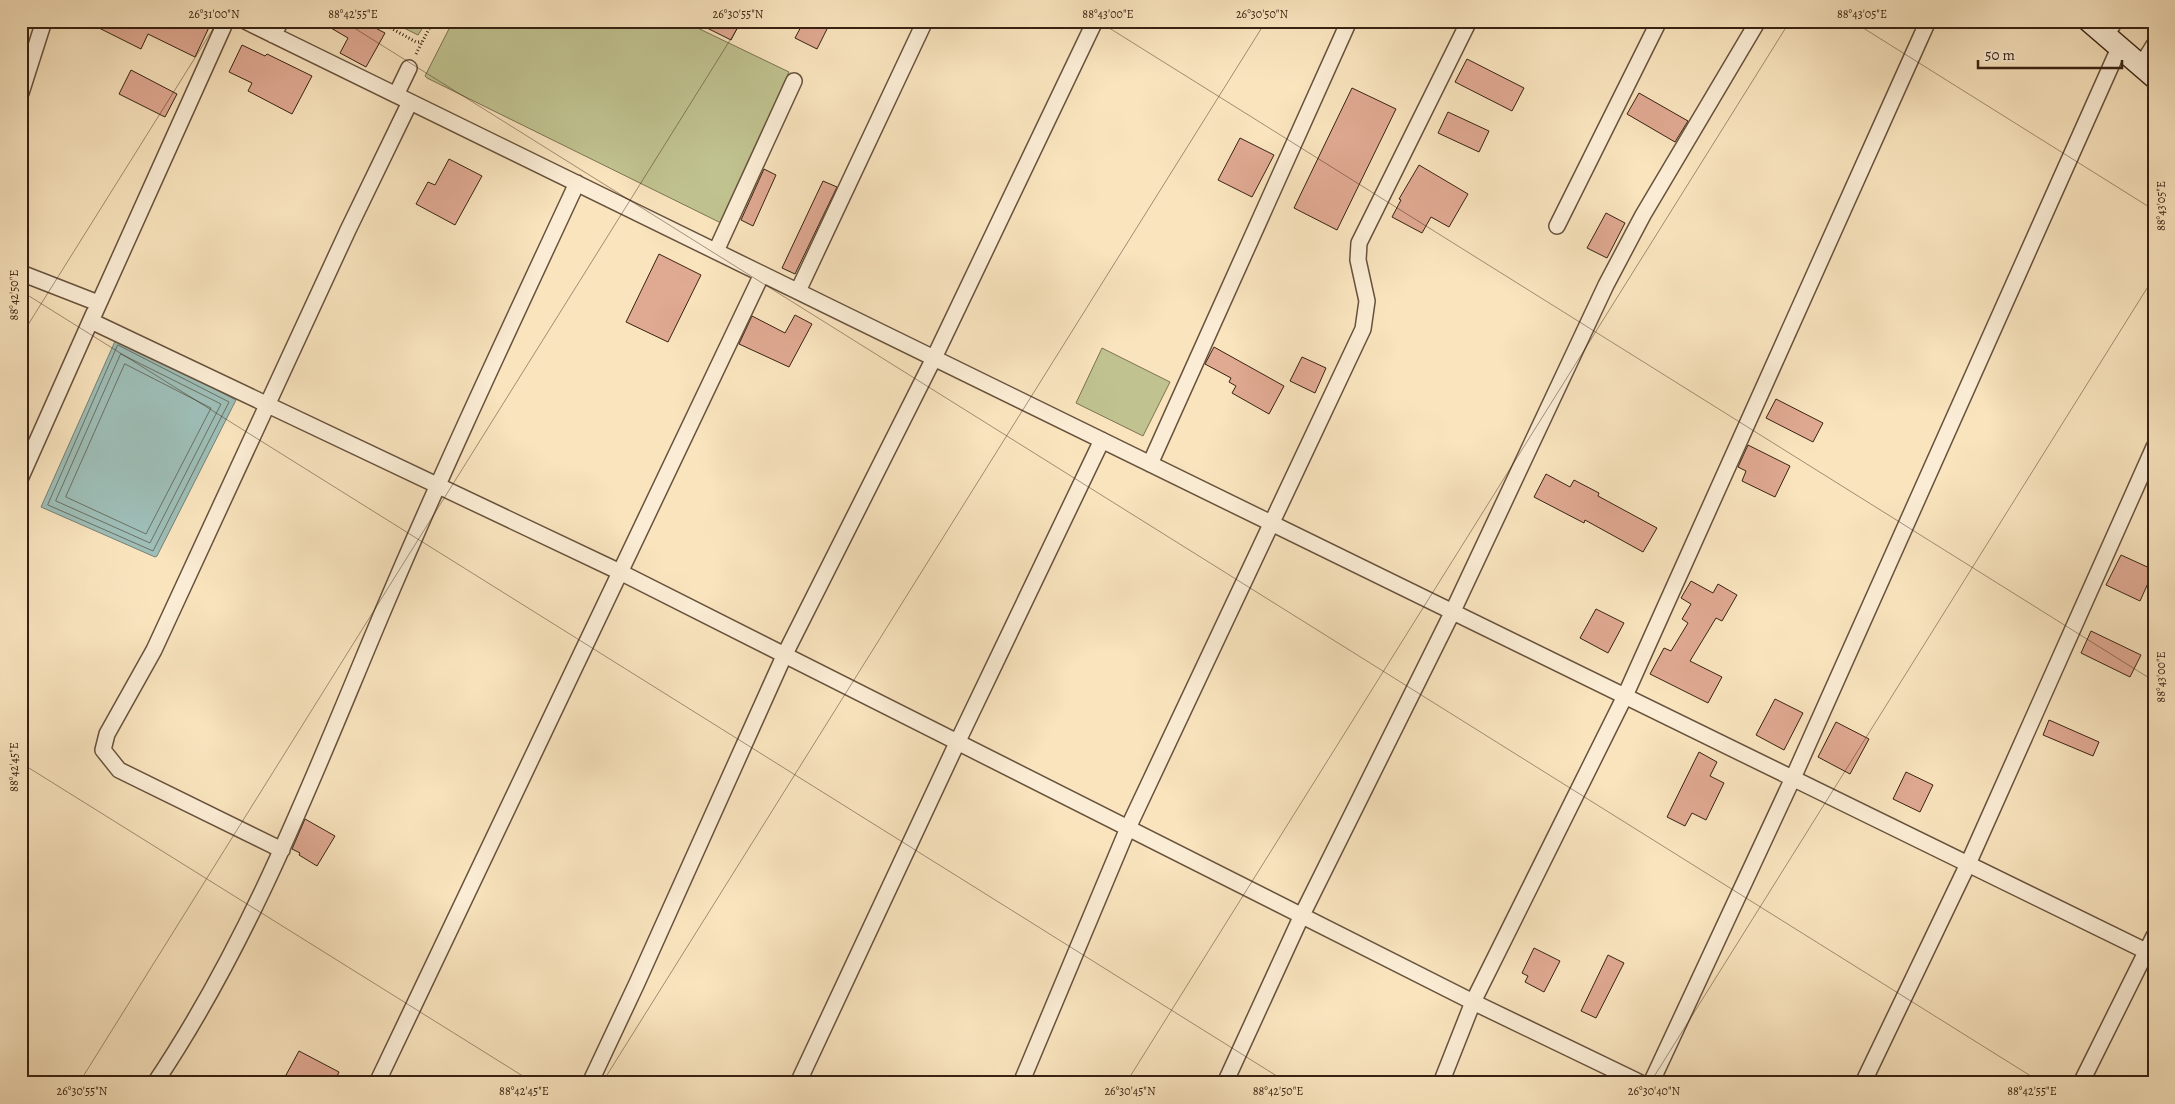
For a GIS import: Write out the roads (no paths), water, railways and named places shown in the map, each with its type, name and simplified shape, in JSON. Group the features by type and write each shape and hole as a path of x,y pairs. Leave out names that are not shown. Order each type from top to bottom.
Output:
{"main road":[{"path":"2089,21 2113,35 2147,72"}],"street":[{"path":"21,92 44,21"},
{"path":"91,322 226,21"},
{"path":"245,21 2150,953"},
{"path":"273,35 281,21"},
{"path":"798,291 925,21"},
{"path":"590,1083 784,656 934,358 1095,21"},
{"path":"1150,464 1350,21"},
{"path":"1020,1083 1128,828 1362,329 1367,301 1358,260 1359,243 1469,21"},
{"path":"1558,226 1659,21"},
{"path":"1225,1083 1302,915 1452,613 1606,285 1648,207 1758,21"},
{"path":"1441,1083 1473,1002 1624,696 1928,21"},
{"path":"1651,1083 1793,778 2096,100 2106,76 2113,35"},
{"path":"2147,72 2154,45"},
{"path":"396,95 409,68"},
{"path":"716,251 794,81"},
{"path":"282,850 119,770 103,750 106,734 154,650 266,404 410,102"},
{"path":"155,1083 187,1035 254,911 282,850 437,485 577,183"},
{"path":"21,273 98,303"},
{"path":"377,1083 762,274"},
{"path":"91,322 98,303"},
{"path":"21,477 98,303"},
{"path":"91,322 620,572 1473,1002 1641,1083"},
{"path":"798,1083 957,743 1102,440"},
{"path":"1863,1083 1968,864 2154,447"},
{"path":"2081,1083 2150,953 2154,936"}],"water":[{"path":"116,339 124,341 236,400 155,557 41,507"}]}
